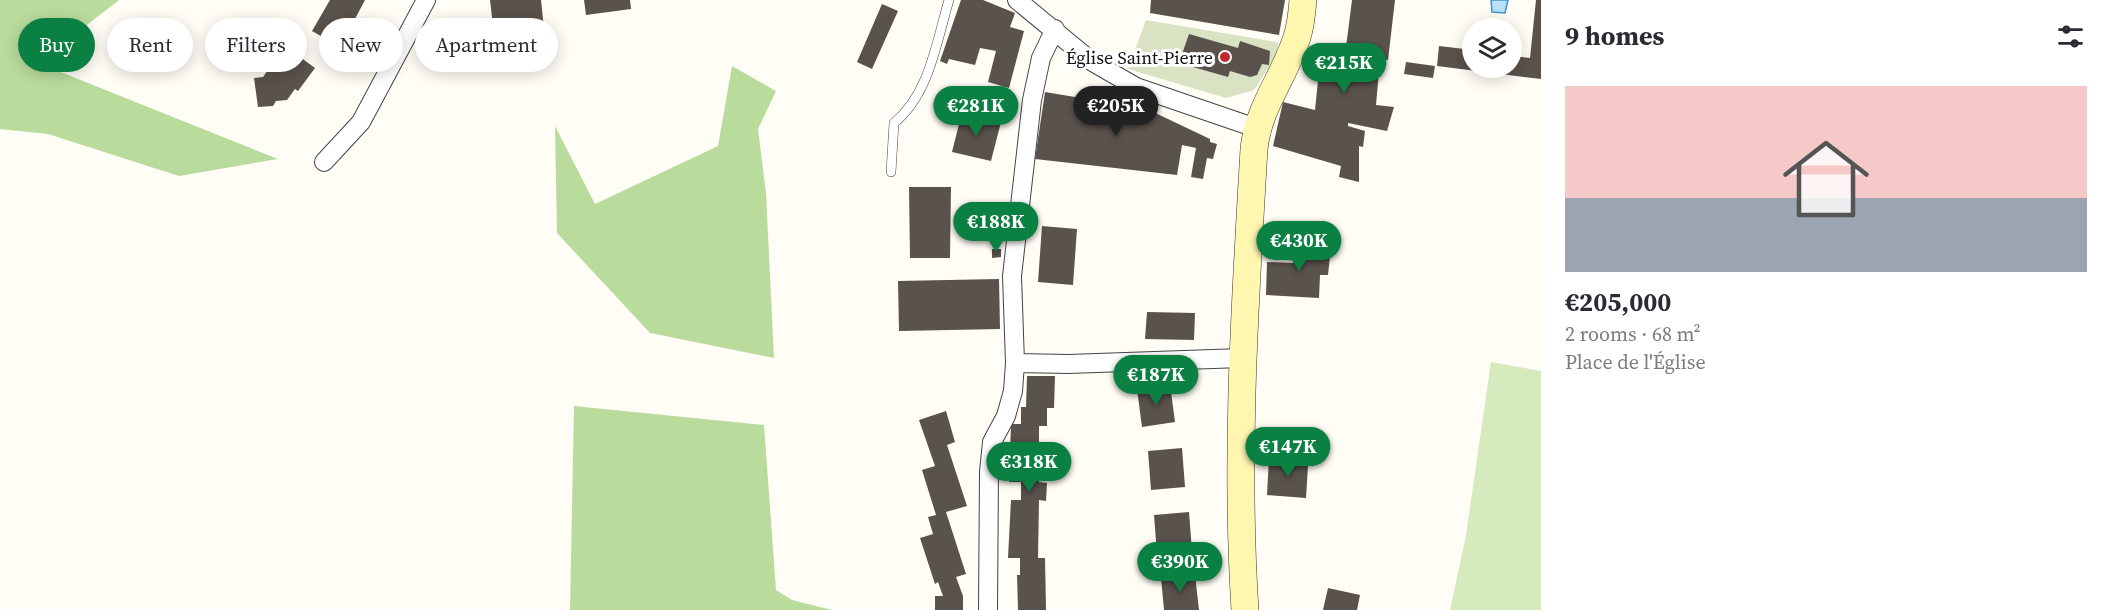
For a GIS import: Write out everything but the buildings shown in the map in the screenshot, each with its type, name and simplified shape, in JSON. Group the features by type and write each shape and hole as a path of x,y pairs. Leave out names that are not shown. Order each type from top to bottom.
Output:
{"main road":[{"path":"1245,610 1240,461 1242,358 1256,128 1298,36 1303,0"}],"street":[{"path":"324,162 362,122 426,0"},
{"path":"1017,0 1091,61 1136,87 1256,128"},
{"path":"988,610 989,472 992,442 1006,416 1013,391 1015,363 1012,276 1032,100 1041,58 1055,29"},
{"path":"1015,363 1068,364 1242,358"}],"lane":[{"path":"891,172 894,123 910,109 925,82 949,0"}],"green space":[{"path":"0,0 119,0 95,19 18,18 18,72 60,72 278,159 179,176 48,134 0,129"},
{"path":"1146,20 1279,43 1274,59 1254,90 1226,98 1128,69"},
{"path":"732,66 776,91 758,129 766,193 774,358 650,333 557,233 555,126 595,204 718,146"},
{"path":"1491,362 1541,371 1541,610 1450,610 1466,535"},
{"path":"574,406 764,425 776,590 792,600 832,610 570,610"}],"water":[{"path":"1491,0 1508,0 1505,13 1492,12"}],"place":[{"name":"Église Saint-Pierre","path":"1225,57"}]}
